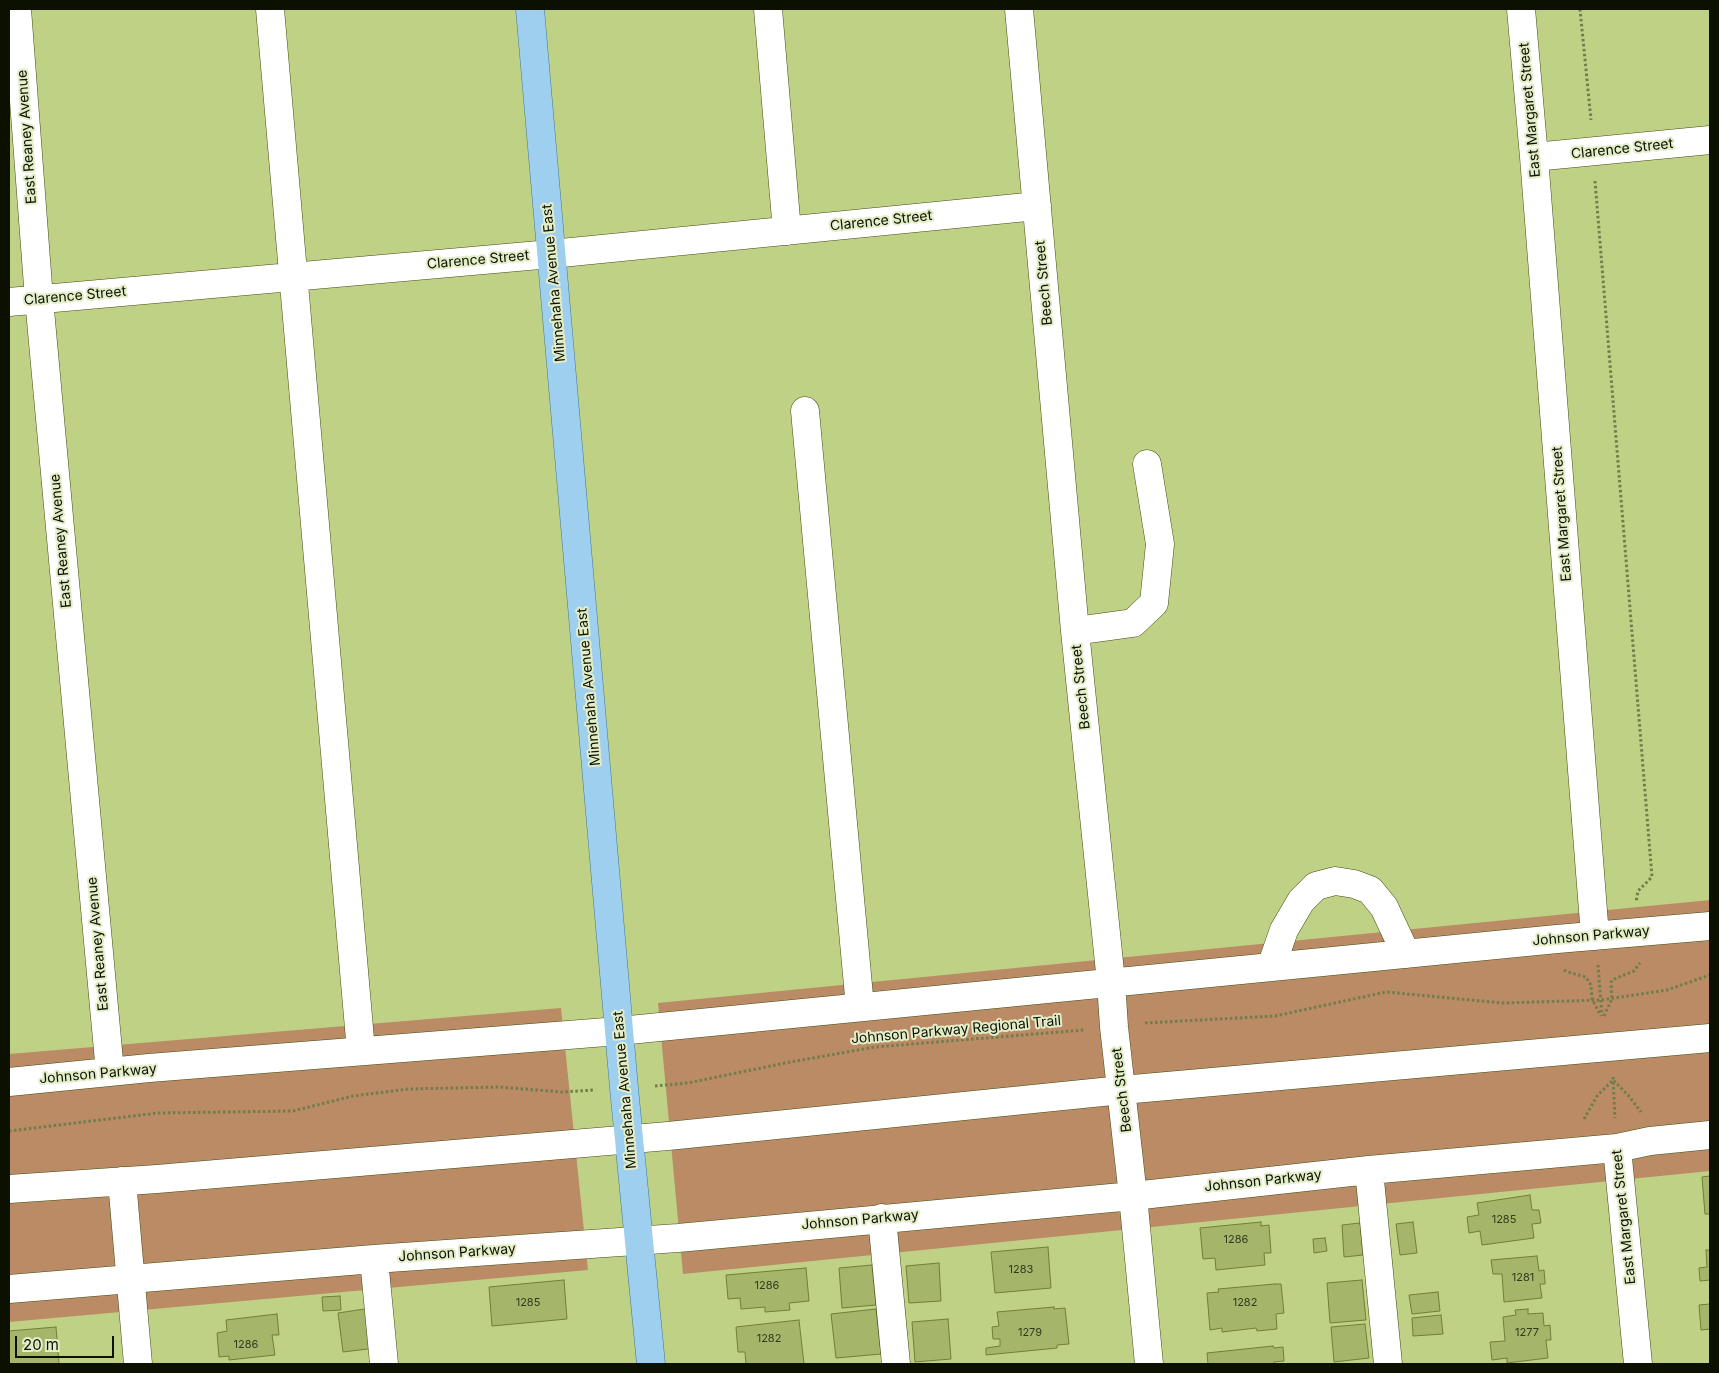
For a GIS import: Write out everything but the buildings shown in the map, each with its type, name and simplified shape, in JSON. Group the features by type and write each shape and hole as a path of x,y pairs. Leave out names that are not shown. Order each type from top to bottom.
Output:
{"main road":[{"name":"Minnehaha Avenue East","path":"530,9 651,1364"}],"street":[{"name":"East Reaney Avenue","path":"18,9 39,299 110,1072"},
{"path":"270,9 361,1052"},
{"path":"768,9 787,231"},
{"name":"Beech Street","path":"1019,9 1075,631 1114,1027 1133,1196 1148,1364"},
{"name":"East Margaret Street","path":"1521,9 1595,936"},
{"name":"Clarence Street","path":"1534,158 1710,140"},
{"name":"Clarence Street","path":"9,302 551,254 1037,206"},
{"path":"805,411 860,1008"},
{"path":"1075,631 1133,623 1154,603 1160,544 1147,464"},
{"path":"1270,967 1284,930 1301,901 1316,886 1335,881 1354,884 1370,890 1384,907 1406,954"},
{"name":"Johnson Parkway","path":"9,1082 110,1072 620,1031 1111,982 1710,926"},
{"path":"9,1189 158,1180 630,1139 1122,1090 1710,1038"},
{"name":"Johnson Parkway","path":"9,1289 374,1259 639,1241 1133,1196 1369,1170 1617,1148 1650,1141 1710,1135"},
{"name":"East Margaret Street","path":"1617,1148 1638,1364"},
{"path":"1369,1170 1388,1364"},
{"path":"122,1181 129,1280 138,1364"},
{"path":"882,1218 896,1364"},
{"path":"374,1259 384,1364"}],"path":[{"path":"1580,9 1591,126"},
{"path":"1594,178 1652,877 1638,891 1636,906"},
{"path":"1595,936 1603,1019"},
{"path":"1603,1019 1612,999 1612,980 1634,971 1642,961"},
{"path":"1563,969 1586,978 1591,985 1592,999 1603,1019"},
{"path":"1150,1023 1275,1016 1386,992 1503,1003 1602,1000 1667,990 1710,975"},
{"name":"Johnson Parkway Regional Trail","path":"688,1083 875,1047 1080,1030"},
{"name":"East Margaret Street","path":"1612,1070 1617,1148"},
{"path":"1584,1124 1584,1118 1597,1096 1613,1080 1628,1095 1643,1116"},
{"path":"9,1131 158,1113 293,1111 353,1096 408,1089 500,1087 562,1092"}],"shaded area":[{"path":"1710,900 1710,1171 683,1274 658,1003"},
{"path":"561,1008 588,1270 9,1322 9,1054"}]}
